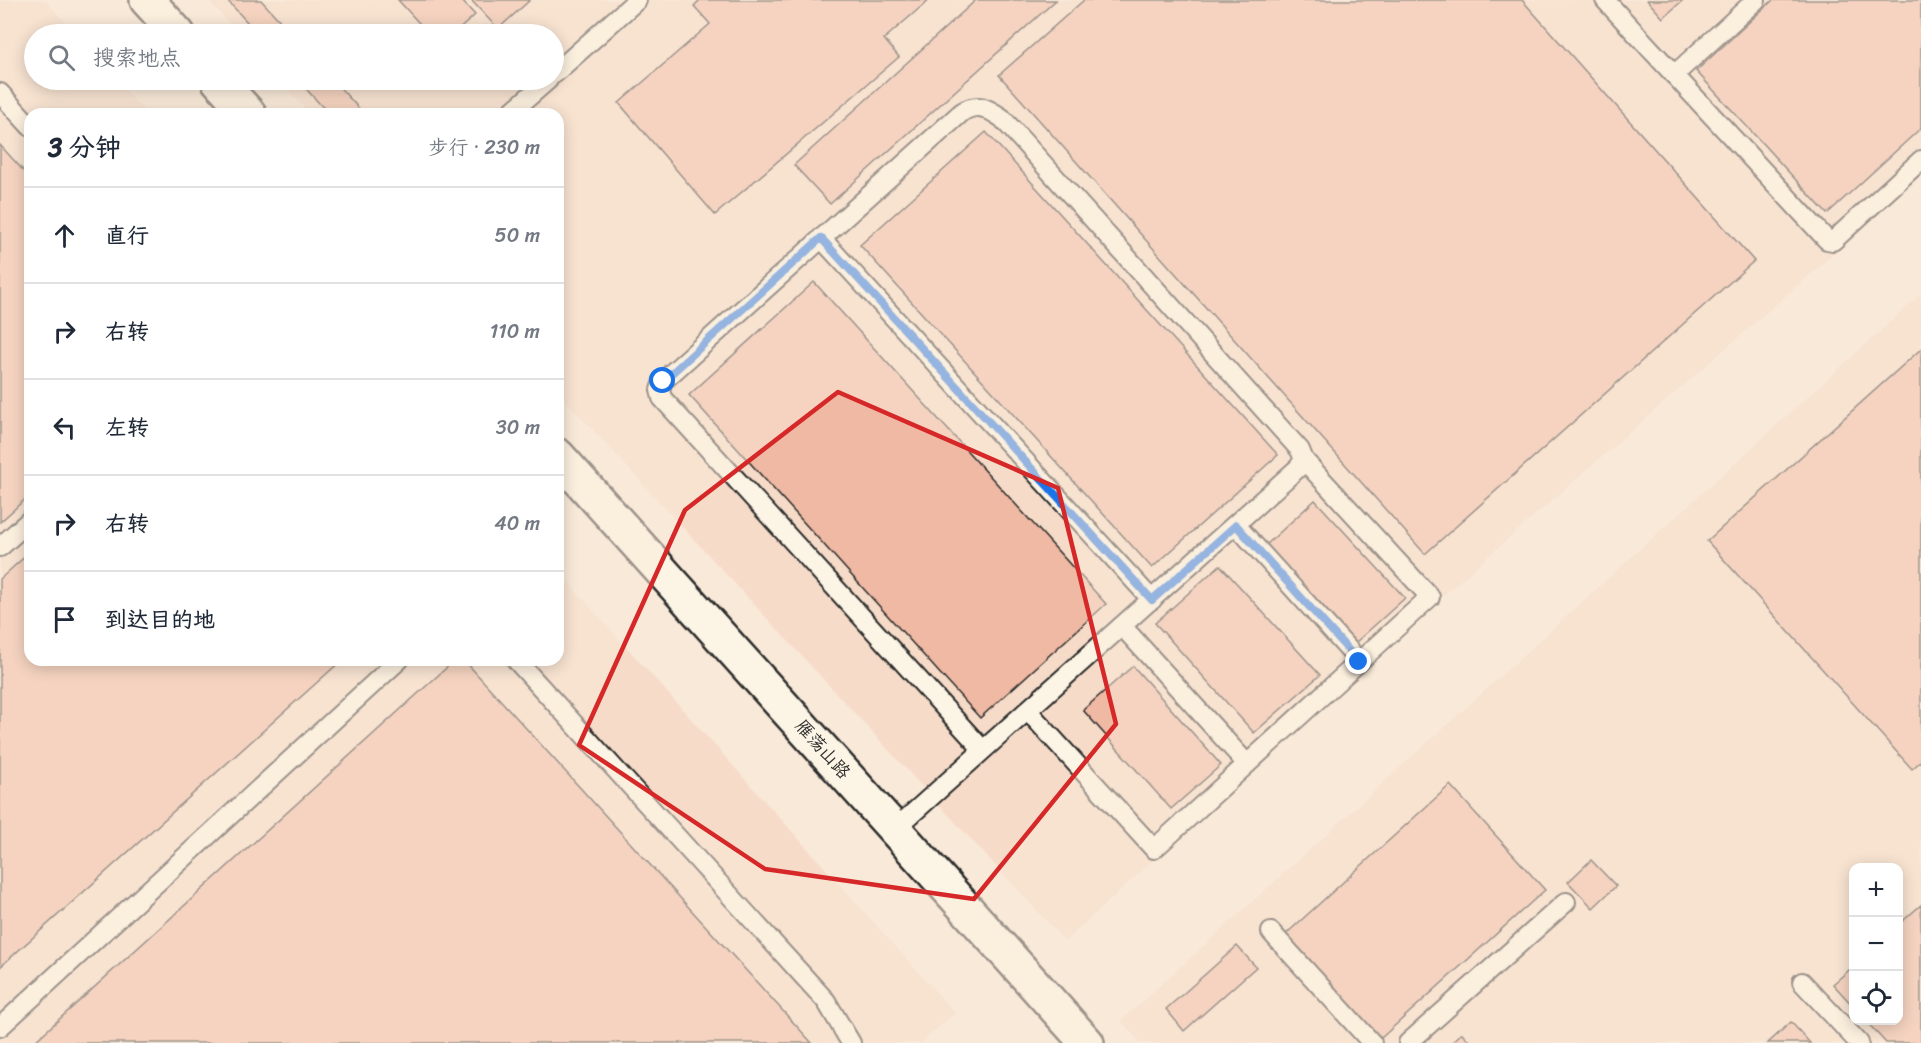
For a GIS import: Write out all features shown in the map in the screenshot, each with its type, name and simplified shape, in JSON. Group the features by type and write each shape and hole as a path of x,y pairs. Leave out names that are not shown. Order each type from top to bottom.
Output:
{"street":[{"path":"147,0 169,24"},
{"name":"雁荡山路","path":"564,463 1087,1043"}],"lane":[{"path":"564,65 637,0"},
{"path":"1605,0 1827,240 1833,241 1921,160"},
{"path":"1674,75 1756,0"},
{"path":"516,108 537,90"},
{"path":"4,104 24,121"},
{"path":"983,750 662,398 660,390 663,381 962,112 972,106 986,107 1002,118 1300,450 1304,460 1430,597 1154,849 1028,711"},
{"path":"821,238 1152,600"},
{"path":"895,829 1236,525 1304,460"},
{"path":"0,547 24,525"},
{"path":"1236,525 1359,662"},
{"path":"1122,626 1247,764"},
{"path":"0,1027 392,666"},
{"path":"521,666 826,1001 851,1043"},
{"path":"1408,1043 1566,902"},
{"path":"1271,932 1372,1043"},
{"path":"1802,982 1859,1043"}],"highlighted area":[{"path":"838,392 1058,488 1116,724 974,899 765,869 579,745 685,510"}],"shaded area":[{"path":"0,0 45,0 67,24 24,24 24,90 125,90 142,108 24,108 24,666 564,666 564,578 955,1013 921,1043 0,1043"},
{"path":"208,0 1921,0 1921,174 1821,265 1446,593 1065,941 564,398 564,108 305,108 288,90 564,90 564,24 230,24"},
{"path":"1921,294 1921,1043 1141,1043 1121,1021"}],"building":[{"path":"227,0 261,0 283,24 249,24"},
{"path":"398,0 461,0 475,15 465,24 420,24"},
{"path":"471,0 530,0 504,24 493,24"},
{"path":"700,0 929,0 884,39 899,57 715,215 619,103 710,24 694,6"},
{"path":"976,0 1056,0 830,204 794,165"},
{"path":"1084,0 1522,0 1754,261 1425,554 999,75"},
{"path":"1647,0 1683,0 1663,18"},
{"path":"1773,0 1921,0 1921,128 1827,214 1696,71"},
{"path":"307,90 342,90 359,108 324,108"},
{"path":"986,132 1278,455 1152,568 860,245"},
{"path":"0,145 24,171 24,500 0,522"},
{"path":"814,282 1106,604 980,718 689,395"},
{"path":"1921,349 1921,761 1912,769 1707,541"},
{"path":"1315,500 1405,598 1355,643 1266,545"},
{"path":"24,557 24,666 335,666 0,967 0,579"},
{"path":"1220,565 1320,675 1254,733 1155,623"},
{"path":"448,666 469,666 812,1043 33,1043"},
{"path":"1133,666 1221,765 1171,809 1083,710"},
{"path":"1450,785 1545,890 1380,1039 1286,934"},
{"path":"1591,860 1616,886 1593,908 1568,882"},
{"path":"1921,905 1921,1043 1886,1043 1870,1025 1903,1025 1903,921"},
{"path":"1237,946 1256,967 1184,1031 1166,1009"},
{"path":"1849,970 1849,1002 1833,984"},
{"path":"1791,1022 1810,1043 1768,1043"},
{"path":"1462,1033 1471,1043 1451,1043"}],"route":[{"path":"663,381 821,238 1152,600 1236,525 1359,662"}]}
